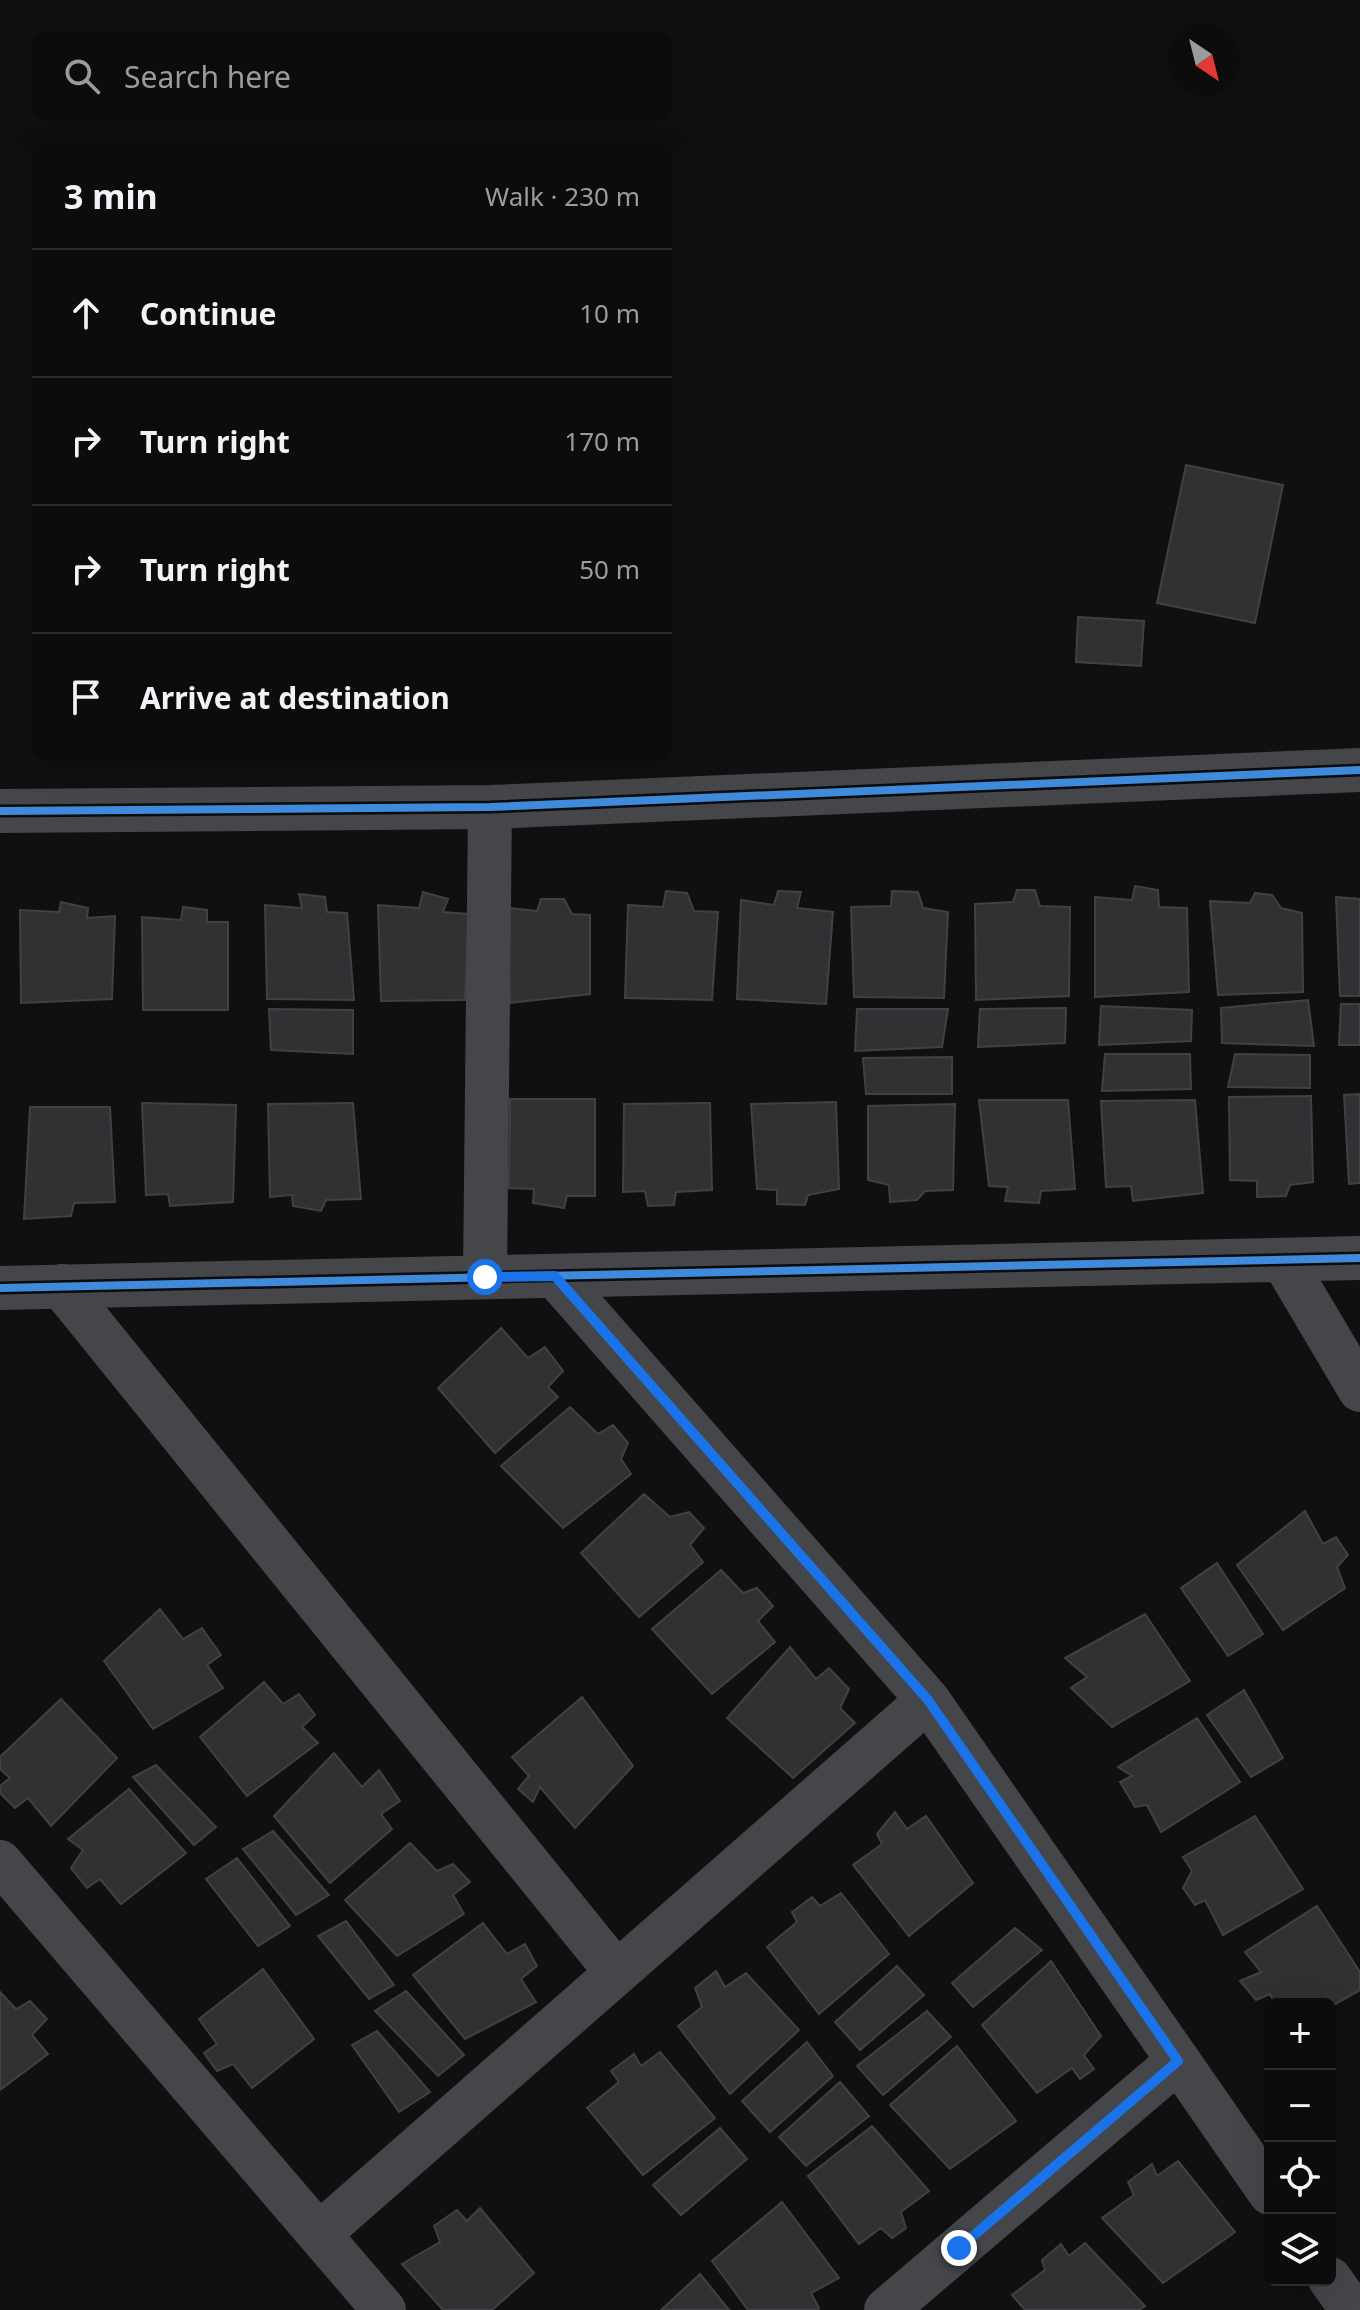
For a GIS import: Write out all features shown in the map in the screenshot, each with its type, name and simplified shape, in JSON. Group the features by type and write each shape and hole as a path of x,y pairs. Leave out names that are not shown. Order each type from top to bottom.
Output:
{"street":[{"path":"0,811 490,807 1360,770"},
{"path":"485,1277 490,807"},
{"path":"0,1288 1360,1258"},
{"path":"1283,1260 1360,1390"},
{"path":"555,1276 928,1700 1264,2184"},
{"path":"61,1286 617,1973"},
{"path":"319,2234 928,1700"},
{"path":"0,1862 384,2310"},
{"path":"886,2310 1178,2061"},
{"path":"1335,2286 1352,2310"}],"building":[{"path":"1186,465 1283,485 1255,623 1157,603"},
{"path":"1078,617 1144,621 1141,666 1076,662"},
{"path":"1135,886 1158,890 1159,907 1187,908 1189,992 1095,997 1095,897 1132,900"},
{"path":"1017,890 1035,890 1040,906 1070,907 1069,996 976,1000 975,904 1013,902"},
{"path":"666,891 687,893 694,911 718,912 712,1000 625,998 628,905 663,907"},
{"path":"778,891 801,892 797,908 833,912 826,1004 737,999 741,900 774,905"},
{"path":"892,891 918,892 923,908 948,912 944,998 854,997 851,907 891,906"},
{"path":"423,892 448,899 443,912 469,914 465,1000 381,1001 378,905 419,908"},
{"path":"1255,893 1272,895 1281,908 1302,913 1303,992 1218,995 1210,901 1250,903"},
{"path":"299,894 325,897 327,912 347,913 354,1000 267,999 265,905 302,908"},
{"path":"1336,897 1360,899 1360,996 1340,996"},
{"path":"541,899 564,899 572,914 590,915 590,994 510,1003 507,908 537,911"},
{"path":"61,902 88,908 87,918 115,916 112,999 21,1003 20,910 59,912"},
{"path":"183,907 207,910 207,922 228,922 228,1010 143,1010 142,917 181,920"},
{"path":"1308,1000 1314,1046 1222,1043 1221,1008"},
{"path":"1341,1004 1360,1004 1360,1045 1339,1045"},
{"path":"1101,1006 1192,1010 1191,1041 1099,1045"},
{"path":"1066,1008 1065,1043 978,1047 980,1009"},
{"path":"269,1009 353,1010 353,1054 271,1050"},
{"path":"857,1009 948,1009 942,1047 855,1051"},
{"path":"1105,1054 1190,1054 1191,1089 1102,1091"},
{"path":"1235,1054 1310,1055 1310,1088 1228,1087"},
{"path":"952,1057 952,1094 866,1094 863,1058"},
{"path":"1360,1094 1360,1183 1349,1184 1344,1095"},
{"path":"1311,1096 1313,1182 1290,1185 1286,1196 1257,1197 1257,1181 1230,1180 1229,1097"},
{"path":"510,1099 595,1099 595,1196 567,1196 564,1208 533,1203 534,1189 509,1188"},
{"path":"979,1100 1068,1100 1075,1189 1041,1191 1039,1203 1005,1201 1008,1187 989,1186"},
{"path":"1195,1100 1203,1193 1133,1201 1131,1186 1106,1187 1101,1101"},
{"path":"836,1102 839,1189 808,1195 805,1205 777,1204 777,1190 757,1189 751,1104"},
{"path":"142,1103 236,1105 233,1202 170,1206 168,1194 146,1195"},
{"path":"353,1103 361,1199 326,1200 321,1211 293,1206 292,1195 270,1197 268,1104"},
{"path":"710,1103 712,1190 676,1192 674,1205 648,1206 645,1191 623,1192 624,1104"},
{"path":"955,1104 953,1190 925,1191 917,1200 890,1202 889,1185 868,1180 868,1106"},
{"path":"30,1107 110,1107 115,1202 74,1203 71,1216 24,1219"},
{"path":"501,1328 528,1358 545,1347 563,1371 548,1387 558,1397 495,1453 438,1388"},
{"path":"570,1407 598,1434 613,1425 628,1443 621,1459 631,1474 563,1528 501,1466"},
{"path":"644,1494 670,1517 689,1512 704,1528 690,1545 703,1562 639,1617 581,1553"},
{"path":"1305,1511 1323,1544 1336,1537 1348,1555 1337,1567 1345,1588 1283,1630 1237,1565"},
{"path":"1217,1563 1263,1634 1228,1656 1181,1588"},
{"path":"721,1570 743,1593 757,1588 773,1606 758,1621 775,1642 712,1694 652,1629"},
{"path":"160,1609 183,1639 202,1628 221,1655 207,1665 223,1688 153,1729 104,1661"},
{"path":"1145,1614 1190,1681 1112,1727 1071,1688 1087,1677 1065,1658"},
{"path":"790,1647 816,1679 829,1668 849,1689 840,1708 855,1723 793,1778 727,1718"},
{"path":"264,1682 283,1704 299,1694 315,1715 302,1727 318,1743 247,1796 200,1737"},
{"path":"1244,1690 1283,1758 1251,1777 1207,1715"},
{"path":"582,1697 633,1766 575,1828 540,1787 533,1802 518,1789 529,1776 512,1757"},
{"path":"61,1699 117,1758 51,1826 28,1798 15,1808 0,1793 0,1786 10,1778 0,1769 0,1757"},
{"path":"1197,1718 1240,1782 1161,1832 1147,1805 1135,1807 1120,1782 1132,1776 1118,1767"},
{"path":"334,1753 362,1787 379,1770 400,1801 381,1814 392,1829 330,1883 274,1816"},
{"path":"156,1765 216,1827 194,1845 133,1777"},
{"path":"129,1789 186,1853 121,1904 100,1879 87,1888 71,1868 83,1850 68,1839"},
{"path":"895,1812 907,1829 926,1816 973,1883 909,1936 853,1865 882,1844 877,1834"},
{"path":"1255,1816 1303,1889 1223,1935 1205,1900 1195,1905 1183,1888 1192,1871 1183,1857"},
{"path":"273,1831 329,1895 296,1915 243,1849"},
{"path":"410,1843 437,1871 453,1864 470,1882 453,1895 464,1914 397,1956 345,1900"},
{"path":"237,1858 290,1926 258,1946 206,1879"},
{"path":"841,1893 889,1954 819,2014 767,1947 797,1922 792,1912 812,1897 820,1906"},
{"path":"1317,1906 1360,1972 1360,1990 1336,2004 1336,1998 1272,1998 1270,1994 1256,2000 1240,1981 1261,1972 1245,1952"},
{"path":"346,1921 394,1985 369,1999 318,1936"},
{"path":"483,1923 507,1954 525,1944 537,1966 521,1979 536,2002 465,2039 413,1975"},
{"path":"1015,1928 1042,1950 973,2007 952,1983"},
{"path":"1051,1961 1101,2036 1084,2055 1094,2069 1080,2079 1072,2068 1037,2093 982,2025"},
{"path":"897,1966 924,1995 860,2050 835,2022"},
{"path":"263,1969 314,2039 252,2088 233,2064 217,2071 204,2053 217,2044 199,2019"},
{"path":"716,1971 725,1987 746,1973 799,2030 730,2094 678,2026 702,2007 695,1988"},
{"path":"406,1991 464,2055 438,2076 375,2011"},
{"path":"0,1992 16,2009 30,2001 47,2019 32,2035 48,2054 0,2090"},
{"path":"927,2011 951,2037 883,2095 857,2066"},
{"path":"377,2031 430,2092 399,2112 352,2045"},
{"path":"807,2042 833,2076 770,2132 742,2101"},
{"path":"957,2046 1016,2121 950,2169 890,2105"},
{"path":"660,2052 715,2118 643,2175 587,2108 619,2082 611,2071 634,2054 641,2066"},
{"path":"840,2082 869,2116 806,2166 779,2137"},
{"path":"872,2126 929,2191 901,2212 906,2228 892,2238 881,2228 859,2244 808,2176"},
{"path":"720,2128 747,2159 681,2215 653,2185"},
{"path":"1178,2161 1235,2232 1163,2283 1102,2218 1134,2195 1128,2182 1152,2164 1157,2176"},
{"path":"782,2202 839,2278 811,2293 819,2308 817,2310 748,2310 712,2261"},
{"path":"480,2208 534,2273 492,2310 443,2310 402,2264 440,2242 434,2226 457,2210 467,2221"},
{"path":"1085,2243 1145,2306 1139,2310 1025,2310 1012,2295 1045,2270 1042,2260 1061,2244 1069,2256"},
{"path":"700,2274 729,2310 661,2310"}],"cycle path":[{"path":"0,811 490,807 1360,770"},
{"path":"0,1288 1360,1258"}],"route":[{"path":"485,1277 555,1276 928,1700 1178,2061 959,2248"}]}
